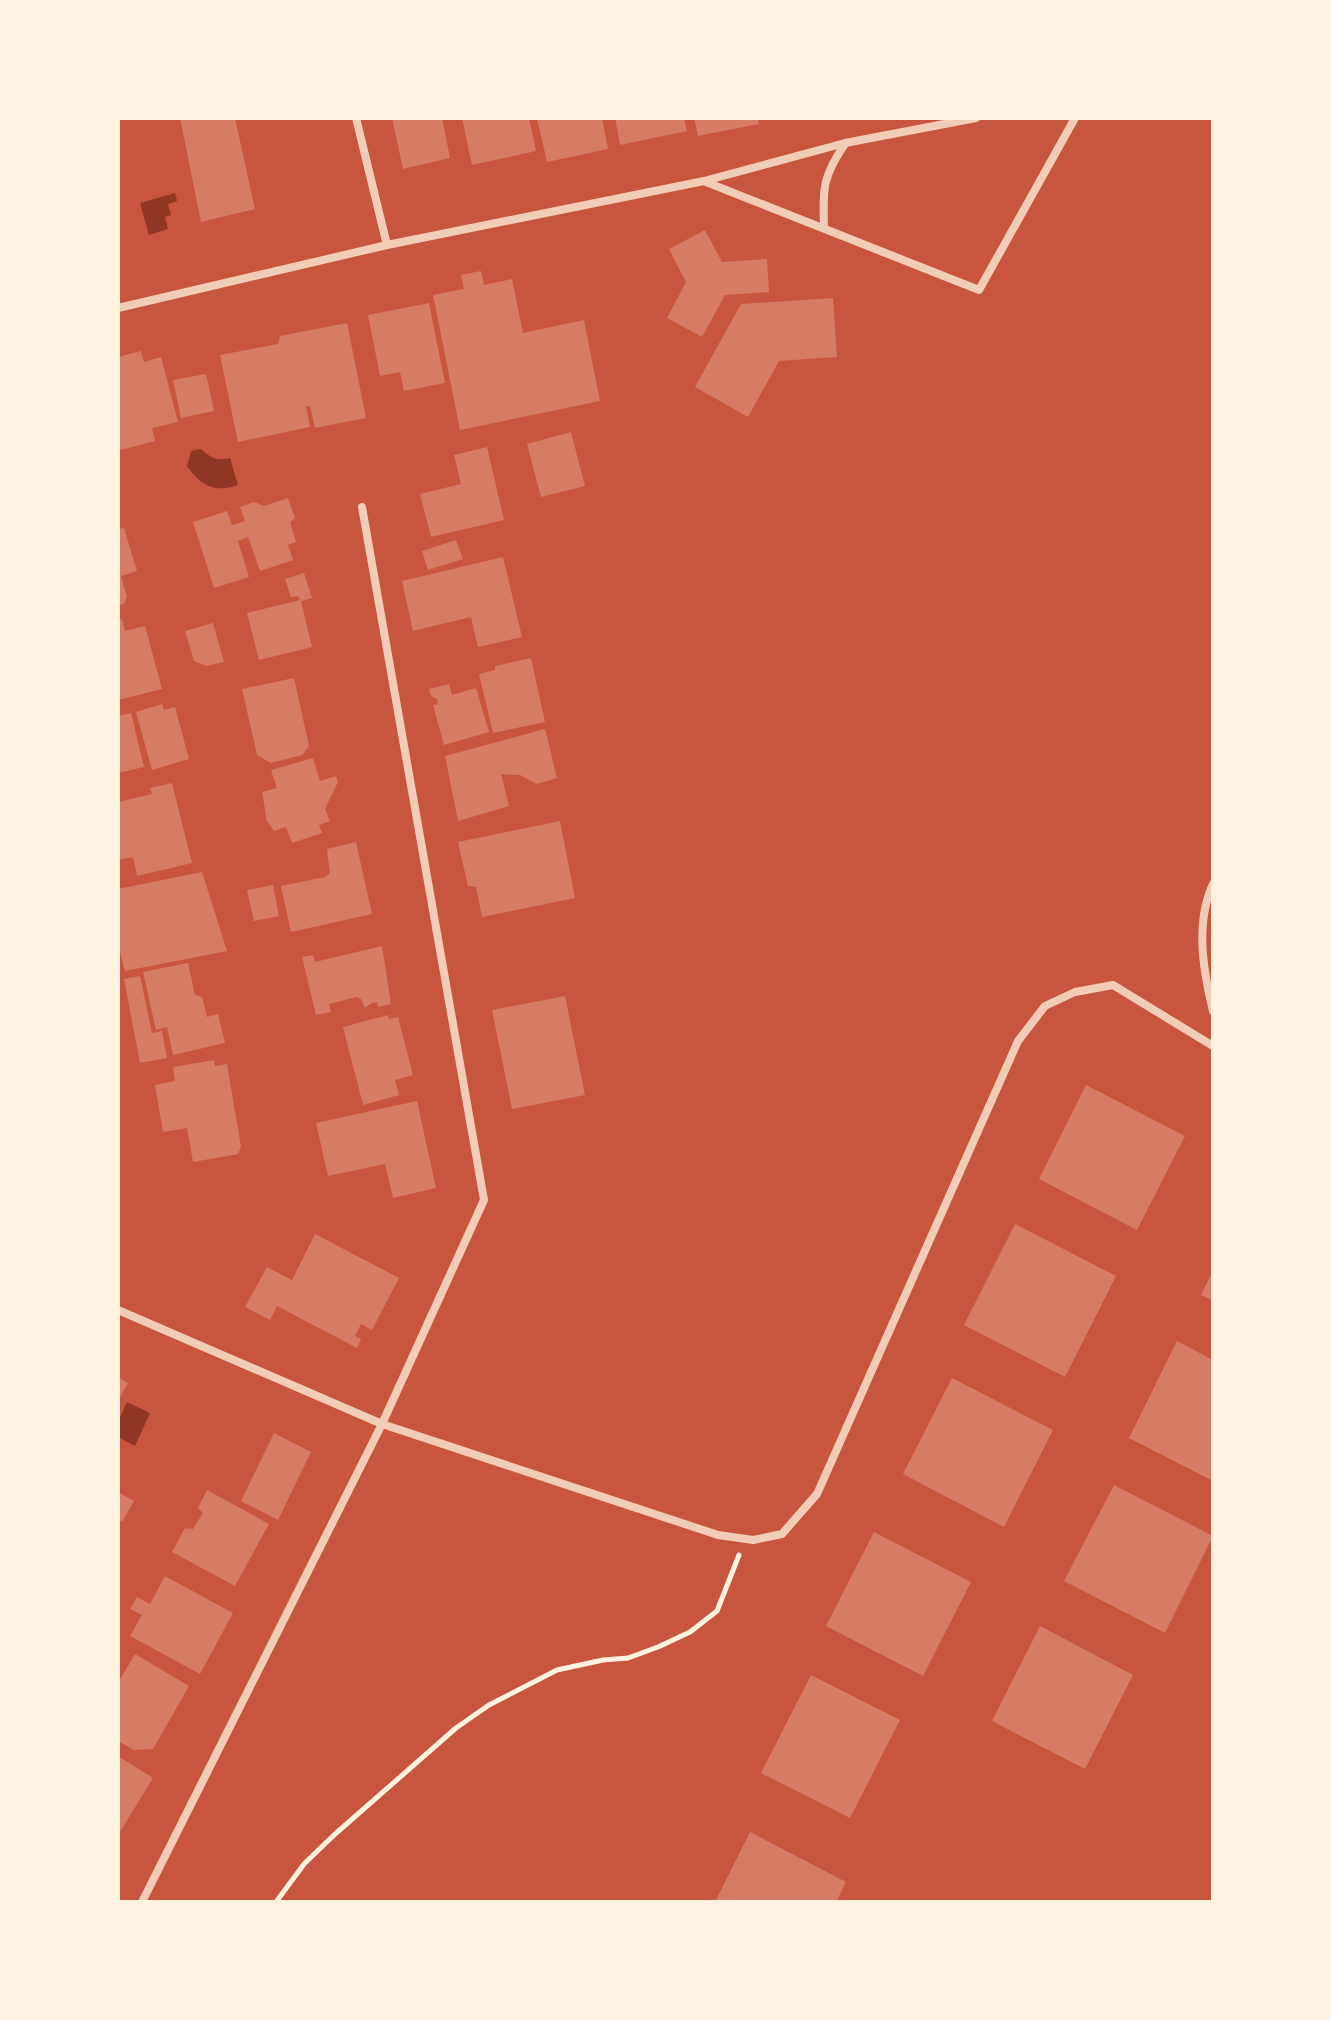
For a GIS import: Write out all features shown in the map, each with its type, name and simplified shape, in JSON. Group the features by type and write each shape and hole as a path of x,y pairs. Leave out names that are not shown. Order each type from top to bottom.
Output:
{"street":[{"path":"356,118 387,245"},
{"path":"118,308 387,245 704,181 845,143 976,118"},
{"path":"704,181 979,290 1075,118"},
{"path":"824,228 823,191 828,168 845,143"},
{"path":"142,1902 382,1424 484,1200 362,507"},
{"path":"1213,884 1204,904 1202,942 1213,1011"},
{"path":"118,1310 382,1424 718,1535 745,1539 782,1534 817,1494 1018,1041 1045,1006 1075,992 1113,985 1213,1046"}],"path":[{"path":"276,1902 304,1864 334,1835 456,1728 489,1705 557,1670 628,1658 690,1632 717,1611 745,1539"}],"shaded area":[{"path":"175,193 177,201 168,204 171,215 165,217 168,229 149,235 140,203"},
{"path":"201,449 214,458 230,458 238,485 215,488 198,479 187,466 191,451"},
{"path":"127,1402 150,1413 135,1446 118,1437 118,1422"}],"building":[{"path":"180,118 235,118 255,209 201,222"},
{"path":"392,118 442,118 450,158 403,169"},
{"path":"462,118 529,118 536,151 472,165"},
{"path":"537,118 602,118 608,149 547,162"},
{"path":"615,118 684,118 687,131 620,145"},
{"path":"694,118 758,118 759,124 698,136"},
{"path":"705,230 722,262 767,259 769,292 725,295 702,337 667,318 686,282 669,249"},
{"path":"481,271 484,285 512,279 523,333 584,320 600,401 460,430 433,295 464,289 461,275"},
{"path":"833,298 837,357 779,361 748,417 695,387 741,304"},
{"path":"429,303 445,383 404,391 400,372 380,376 368,315"},
{"path":"347,323 366,418 315,428 310,406 306,407 310,427 238,442 220,355 278,344 280,336"},
{"path":"141,351 144,362 161,357 178,422 152,428 155,441 121,450 118,445 118,357"},
{"path":"206,374 214,411 181,418 173,380"},
{"path":"571,432 585,486 541,497 527,444"},
{"path":"487,447 504,520 431,537 420,494 461,484 454,455"},
{"path":"288,498 295,518 290,522 296,542 288,545 293,560 260,571 248,537 238,541 249,577 214,588 193,522 227,511 232,525 245,521 240,507 254,502 264,506"},
{"path":"124,528 137,571 121,576 127,597 124,604 118,606 118,529"},
{"path":"456,540 463,559 428,570 422,551"},
{"path":"503,557 522,637 478,647 471,617 413,631 402,581"},
{"path":"304,573 312,598 301,601 312,647 259,660 247,613 300,600 298,596 291,597 285,579"},
{"path":"122,619 125,631 145,626 162,689 118,700 118,620"},
{"path":"213,623 224,662 206,666 194,661 185,631"},
{"path":"531,658 545,722 493,733 479,674 495,670 495,666"},
{"path":"294,678 309,746 302,755 271,763 257,755 242,689"},
{"path":"449,684 452,695 476,688 489,732 444,745 433,705 438,704 437,699 431,696 429,689"},
{"path":"162,704 164,710 175,707 189,759 152,770 136,712"},
{"path":"131,713 144,767 118,773 118,716"},
{"path":"545,729 557,778 537,784 520,775 501,774 509,806 458,821 445,756"},
{"path":"313,758 320,781 336,776 338,782 325,809 330,821 319,825 322,833 292,843 286,827 274,831 267,821 262,792 277,788 271,770"},
{"path":"172,783 192,863 137,876 133,857 118,860 118,802 152,794 150,788"},
{"path":"560,821 575,898 482,917 476,887 468,886 458,842"},
{"path":"356,842 372,914 291,932 281,886 325,877 330,873 327,849"},
{"path":"202,872 227,951 125,971 118,944 118,889"},
{"path":"273,885 279,916 254,921 247,890"},
{"path":"382,946 391,1004 378,1007 377,1002 365,1008 361,999 356,997 329,1004 331,1012 316,1015 302,957 313,955 315,962"},
{"path":"188,963 195,995 202,997 207,1017 218,1014 225,1043 173,1055 167,1027 156,1030 143,972"},
{"path":"140,976 152,1033 162,1031 167,1058 140,1063 124,979"},
{"path":"565,996 585,1095 512,1109 492,1010"},
{"path":"388,1015 389,1019 398,1017 413,1075 395,1080 399,1095 363,1105 343,1027"},
{"path":"214,1060 215,1066 227,1064 241,1147 238,1154 193,1162 187,1128 163,1132 155,1085 175,1081 173,1067"},
{"path":"1086,1085 1185,1136 1137,1230 1039,1179"},
{"path":"417,1101 436,1188 393,1198 385,1164 328,1176 316,1123"},
{"path":"1015,1224 1116,1276 1065,1377 964,1325"},
{"path":"315,1234 399,1278 372,1330 361,1324 355,1336 361,1339 357,1348 277,1306 270,1320 245,1307 267,1267 292,1280"},
{"path":"1213,1270 1213,1301 1201,1295"},
{"path":"1177,1341 1213,1360 1213,1481 1129,1438"},
{"path":"118,1377 128,1383 118,1401"},
{"path":"952,1378 1053,1430 1004,1527 903,1474"},
{"path":"274,1433 311,1452 278,1520 241,1501"},
{"path":"1114,1485 1213,1536 1165,1633 1064,1581"},
{"path":"207,1490 269,1524 235,1586 172,1552 185,1528 193,1529 203,1513 198,1508"},
{"path":"118,1492 134,1501 122,1522 118,1519"},
{"path":"874,1532 971,1582 923,1676 826,1626"},
{"path":"165,1576 233,1613 200,1674 130,1636 142,1615 130,1609 137,1597 150,1604"},
{"path":"1040,1626 1133,1675 1085,1769 992,1721"},
{"path":"135,1654 189,1686 153,1749 134,1750 118,1741 118,1683"},
{"path":"811,1675 900,1720 850,1818 761,1773"},
{"path":"118,1756 153,1778 118,1835"},
{"path":"750,1832 846,1882 836,1902 715,1902"}]}
